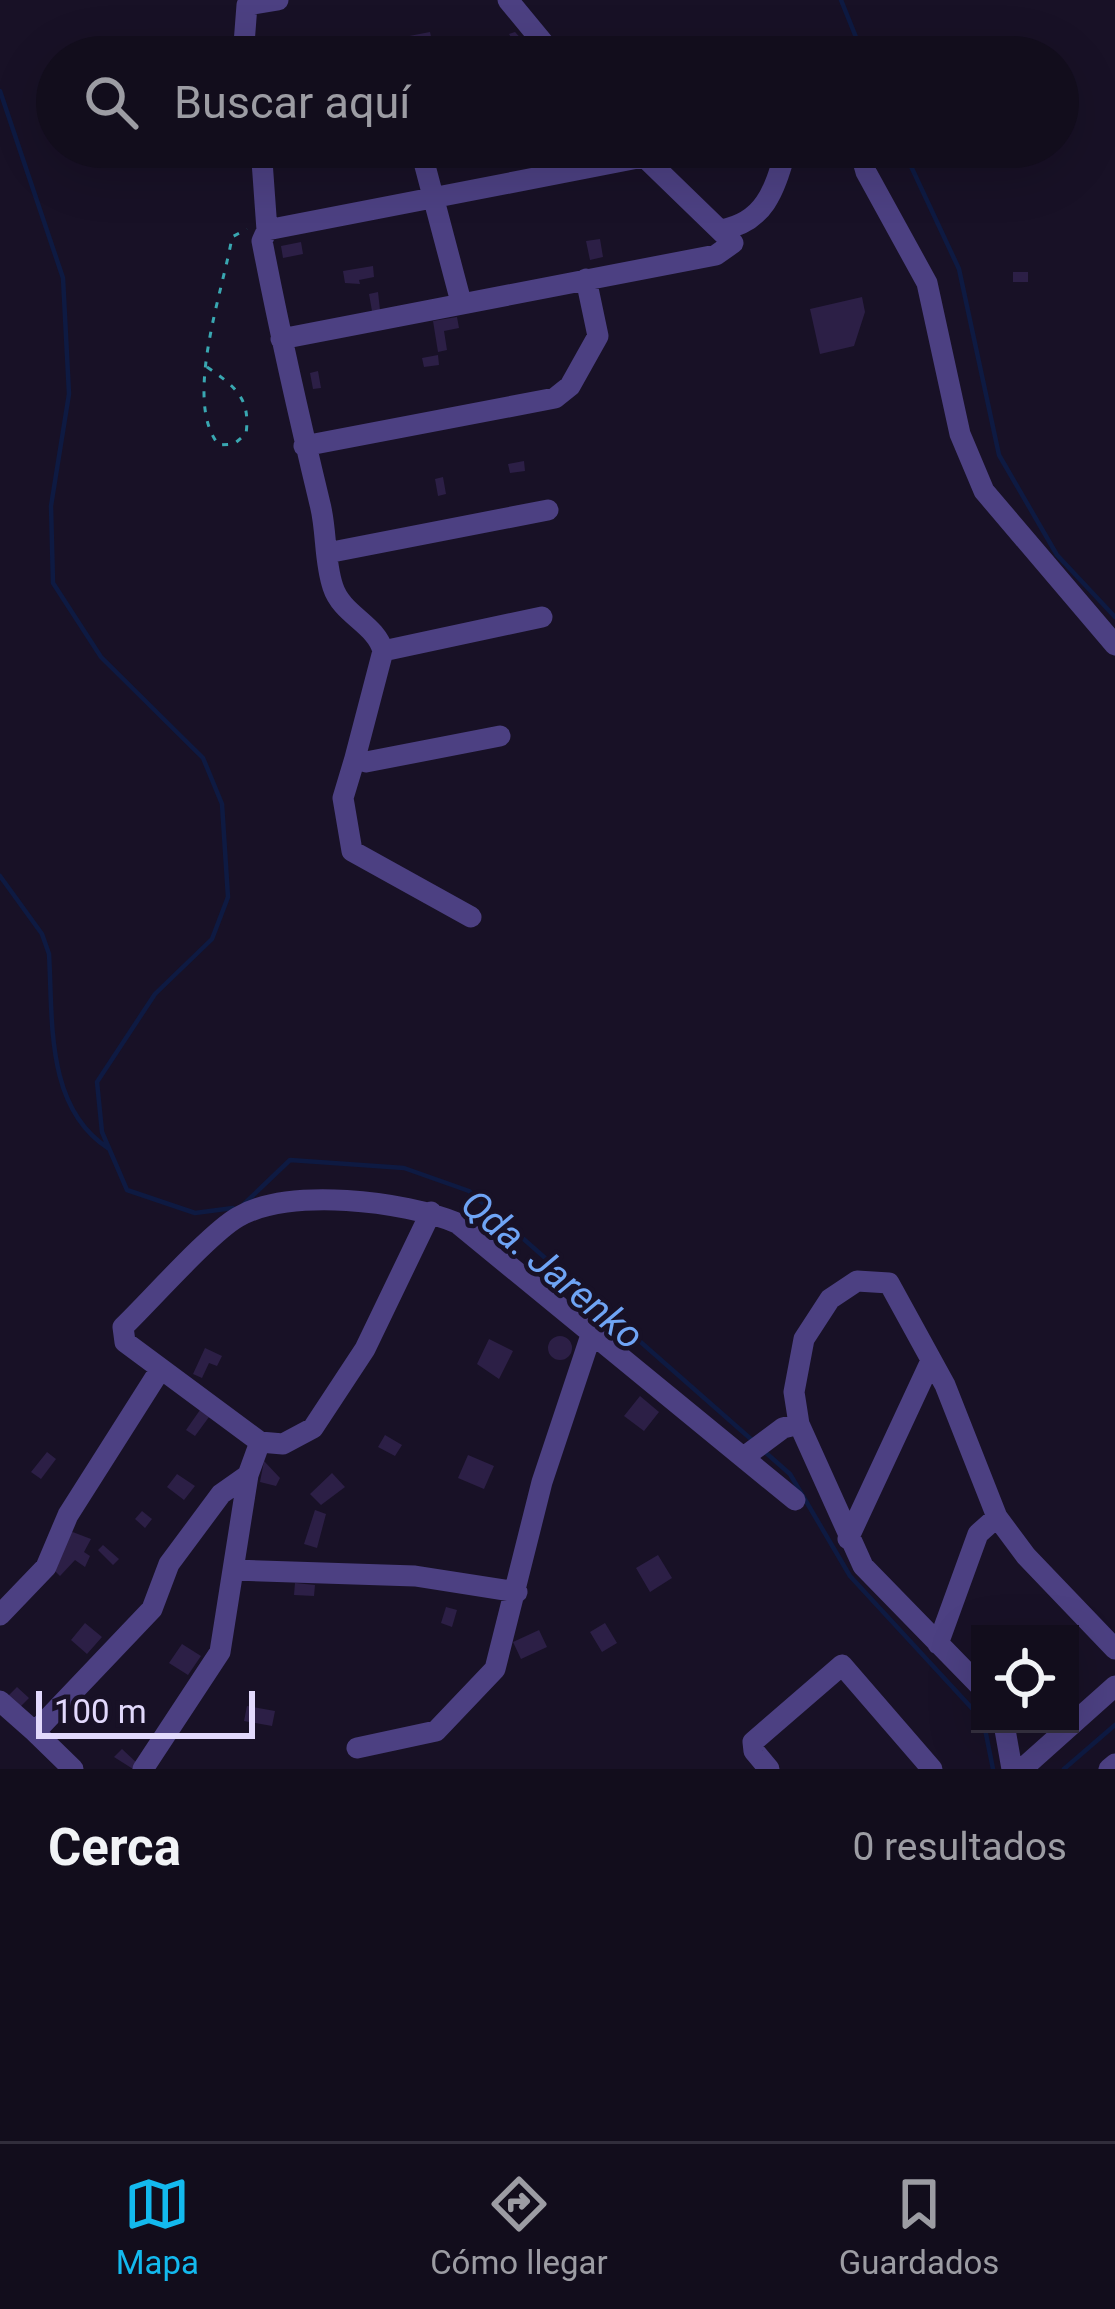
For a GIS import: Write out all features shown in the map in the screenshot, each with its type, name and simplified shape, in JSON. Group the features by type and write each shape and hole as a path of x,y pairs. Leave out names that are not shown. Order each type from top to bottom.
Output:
{"street":[{"path":"245,36 247,5 278,0"},
{"path":"509,0 538,36"},
{"path":"262,168 267,230 262,241 332,586 343,607 375,634 383,651 343,797 352,850 471,917"},
{"path":"426,168 461,302"},
{"path":"267,230 567,168"},
{"path":"280,339 716,255 733,243 655,168"},
{"path":"722,230 744,226 761,211 778,168"},
{"path":"865,168 927,283 960,434 984,490 1004,520 1065,580 1115,645"},
{"path":"304,446 555,398 570,386 598,337 586,279"},
{"path":"327,553 548,510"},
{"path":"383,651 542,616"},
{"path":"355,758 366,763 500,736"},
{"path":"431,1212 365,1348 313,1428 283,1444 260,1442 125,1342 123,1328 238,1216 307,1198 431,1212 457,1223 795,1500"},
{"path":"971,1677 863,1566 799,1424 794,1393 804,1339 830,1299 857,1281 889,1282 952,1402 997,1517 1026,1556 1115,1649"},
{"path":"358,1748 436,1731 495,1669 542,1482 592,1332"},
{"path":"848,1539 930,1363"},
{"path":"0,1615 46,1567 68,1516 160,1370"},
{"path":"744,1457 783,1428 799,1424"},
{"path":"143,1769 220,1652 248,1475 260,1442"},
{"path":"35,1732 152,1609 170,1564 221,1494 248,1475"},
{"path":"938,1644 978,1534 997,1517"},
{"path":"234,1570 416,1576 517,1592"},
{"path":"769,1769 754,1751 753,1742 842,1665 932,1769"},
{"path":"1022,1769 1115,1686"},
{"path":"0,1701 73,1769"},
{"path":"1006,1733 1012,1769"}],"path":[{"path":"207,367 240,389 248,416 246,434 234,444 220,445 213,438 206,412 207,367 232,237 242,230 267,230"}],"building":[{"path":"600,239 603,257 590,260 586,241"},
{"path":"301,242 303,254 283,258 281,246"},
{"path":"373,266 374,277 359,280 360,284 345,283 343,271"},
{"path":"1013,272 1028,272 1028,282 1013,282"},
{"path":"378,292 380,310 372,311 369,294"},
{"path":"862,297 865,312 854,346 820,354 810,309"},
{"path":"457,317 459,328 444,331 447,350 438,352 433,321"},
{"path":"438,355 439,365 424,367 422,358"},
{"path":"318,371 321,388 313,389 310,373"},
{"path":"524,461 525,471 510,473 508,464"},
{"path":"443,477 446,494 438,496 435,479"},
{"path":"560,1336 569,1339 569,1357 560,1360 551,1357 548,1348 551,1339"},
{"path":"489,1339 513,1351 499,1379 477,1364"},
{"path":"205,1348 222,1356 217,1366 209,1363 202,1378 193,1374"},
{"path":"640,1396 659,1412 644,1431 624,1416"},
{"path":"200,1410 209,1417 195,1436 186,1430"},
{"path":"385,1435 402,1445 395,1456 378,1447"},
{"path":"47,1452 56,1459 41,1479 31,1472"},
{"path":"468,1455 494,1466 484,1489 458,1478"},
{"path":"264,1461 280,1478 276,1486 260,1482"},
{"path":"332,1473 345,1487 321,1505 310,1494"},
{"path":"177,1474 195,1486 184,1500 167,1487"},
{"path":"315,1510 326,1514 317,1548 304,1544"},
{"path":"142,1511 152,1519 145,1528 135,1519"},
{"path":"70,1531 91,1539 84,1552 90,1556 85,1567 75,1560 60,1576 54,1570"},
{"path":"103,1545 119,1559 113,1565 98,1550"},
{"path":"658,1555 672,1578 650,1592 636,1568"},
{"path":"295,1583 315,1585 314,1596 294,1595"},
{"path":"446,1607 457,1610 452,1627 441,1623"},
{"path":"85,1623 102,1637 87,1654 71,1640"},
{"path":"605,1623 617,1643 602,1652 590,1632"},
{"path":"539,1630 547,1647 521,1659 513,1642"},
{"path":"182,1644 201,1656 188,1675 169,1663"},
{"path":"17,1687 29,1698 19,1708 7,1697"},
{"path":"247,1706 275,1711 272,1726 244,1721"},
{"path":"122,1749 138,1764 133,1769 114,1757"}],"waterway":[{"path":"841,0 856,36"},
{"name":"Qda. Jarenko","path":"0,91 63,278 69,394 51,506 53,583 101,657 203,758 222,804 228,897 212,939 155,994 97,1082 102,1132 127,1190 195,1213 233,1208"},
{"path":"912,168 959,269 999,455 1057,555 1115,617"},
{"path":"0,876 42,934 49,954 53,1034 63,1086 88,1131 108,1148"},
{"name":"Qda. Jarenko","path":"243,1205 290,1160 404,1168 469,1191 752,1440"},
{"name":"Qda. Jarenko","path":"765,1452 790,1474 850,1576 971,1707"},
{"path":"1064,1769 1115,1725"},
{"name":"Qda. Jarenko","path":"986,1733 993,1769"}]}
